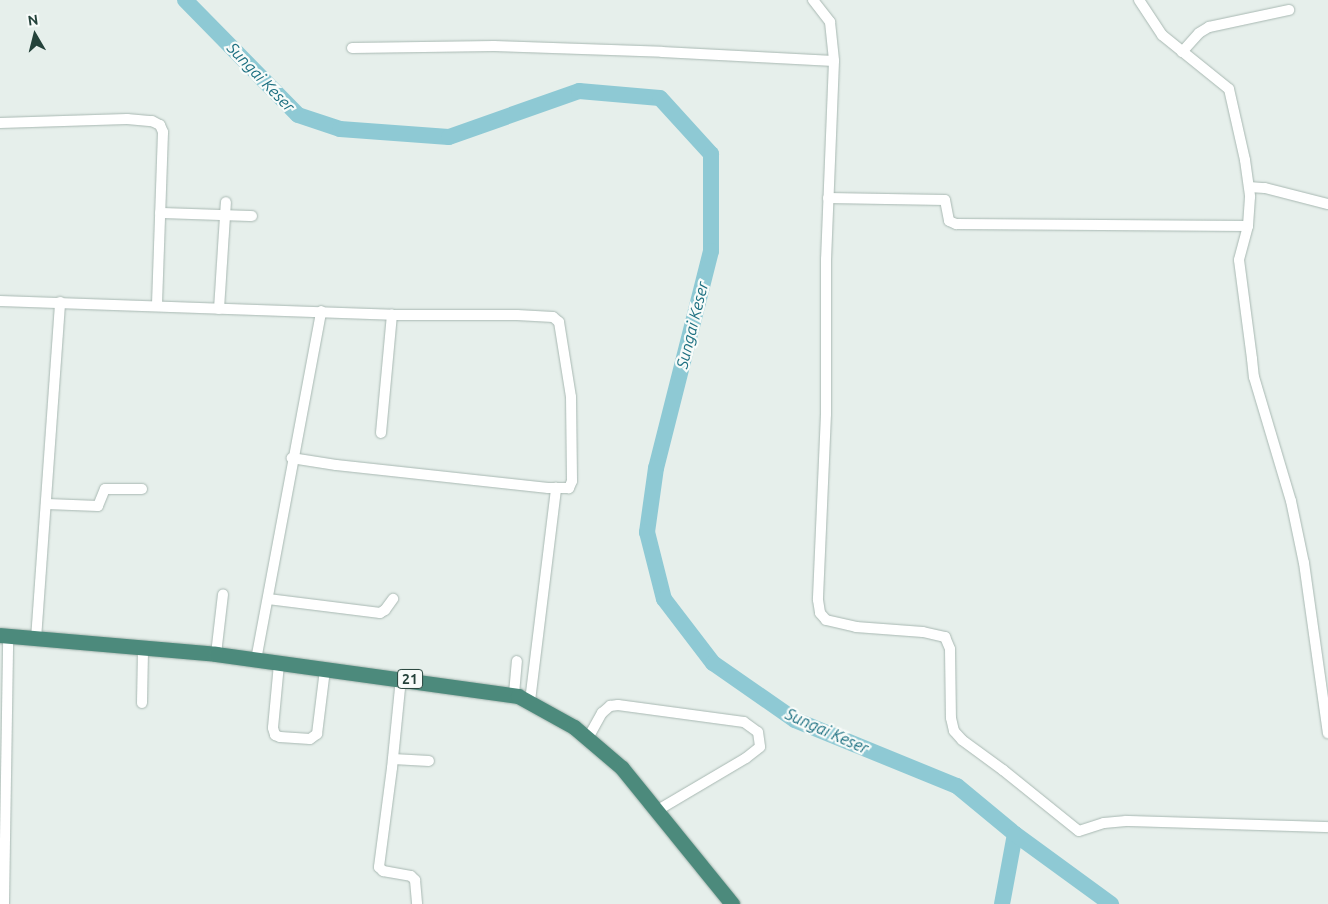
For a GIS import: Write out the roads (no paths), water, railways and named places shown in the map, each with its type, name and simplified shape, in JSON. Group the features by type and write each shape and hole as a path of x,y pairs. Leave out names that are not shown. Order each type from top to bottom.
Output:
{"highway":[{"name":"21","path":"4,635 143,649 216,654 279,664 401,678 514,694 530,701 574,727 622,768 658,810 732,904"}],"street":[{"path":"813,0 830,22 834,61 824,358 826,414 818,600 822,617 826,620 856,627 923,632 945,637 950,649 951,718 954,731 962,740 1079,831 1104,823 1126,821 1328,827"},
{"path":"1138,0 1162,35 1229,89 1249,188 1239,268 1254,377 1292,501 1313,622 1328,733"},
{"path":"1182,52 1199,33 1209,27 1289,10"},
{"path":"352,48 494,46 834,61"},
{"path":"0,123 127,119 152,121 160,125 164,132 156,306"},
{"path":"1249,188 1265,188 1328,204"},
{"path":"828,198 945,200 949,221 956,224 1245,226"},
{"path":"219,309 226,202"},
{"path":"160,213 252,216"},
{"path":"0,301 392,315 536,315 553,317 559,322 571,397 572,481 569,488 321,464 292,458"},
{"path":"36,639 60,302"},
{"path":"256,660 292,458 321,311"},
{"path":"381,433 392,315"},
{"path":"530,701 556,488"},
{"path":"47,504 98,506 105,489 142,489"},
{"path":"216,654 223,594"},
{"path":"268,599 380,613 385,610 393,599"},
{"path":"4,635 2,869 4,904"},
{"path":"142,703 143,649"},
{"path":"514,694 517,661"},
{"path":"279,664 273,728 275,735 280,737 310,739 317,734 325,670"},
{"path":"401,678 379,867 383,871 411,876 415,880 417,904"},
{"path":"588,738 602,713 610,706 618,704 744,722 758,732 761,741 760,747 746,758 658,810"},
{"path":"393,759 429,761"}],"waterway":[{"name":"Sungai Keser","path":"185,0 298,115 340,129 449,137 579,91 660,98 711,154 711,251 656,468 647,532 664,599 713,663 795,720 957,786 1015,834 1002,904"},
{"path":"1015,834 1111,904"}]}
